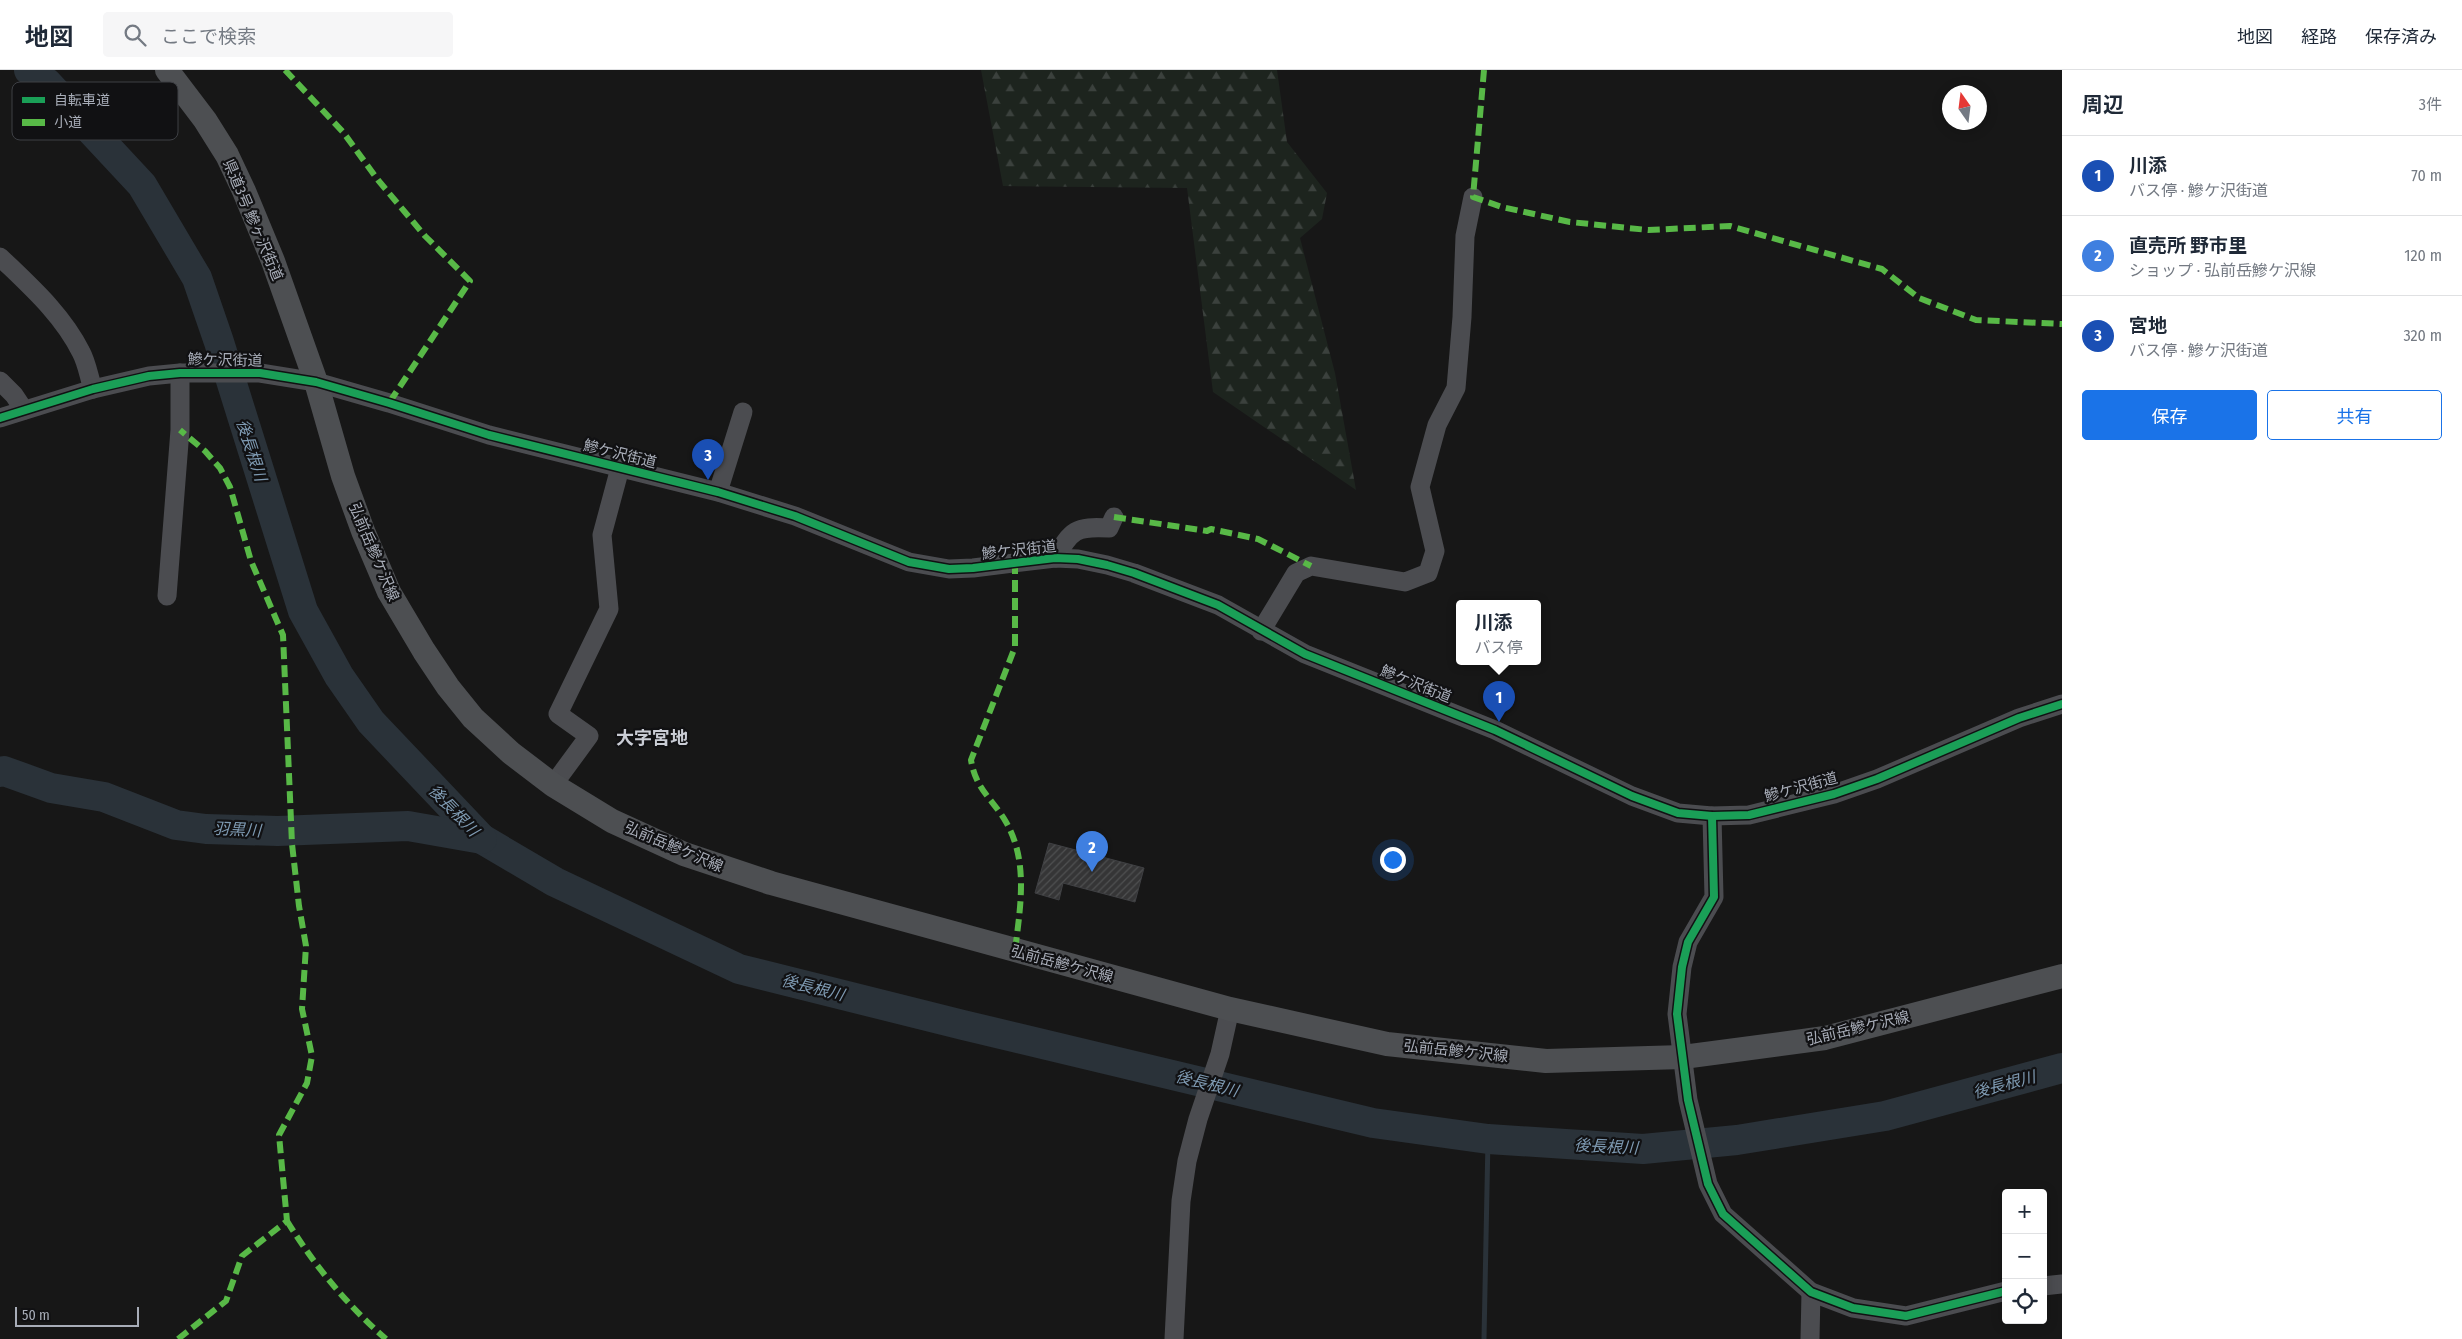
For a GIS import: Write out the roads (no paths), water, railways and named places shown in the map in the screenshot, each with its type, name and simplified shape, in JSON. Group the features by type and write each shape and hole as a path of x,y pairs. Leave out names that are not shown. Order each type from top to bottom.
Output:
{"main road":[{"name":"県道3号 鰺ヶ沢街道","path":"167,70 176,82"},
{"name":"県道3号 鰺ヶ沢街道","path":"178,84 205,120 227,155 244,191 273,261 316,382"},
{"name":"弘前岳鰺ケ沢線","path":"316,382 343,476 363,531 389,592 434,665 473,718 511,754 553,785 612,821 684,854 726,870 1230,1009 1397,1045 1546,1061 1682,1057 1825,1038 2062,976"}],"street":[{"path":"1261,631 1296,573 1302,568 1312,566 1405,582 1428,574 1435,551 1420,487 1437,425 1456,388 1462,317 1465,236 1473,198"},
{"path":"0,257 48,303 68,330 82,353 93,389"},
{"name":"鰺ケ沢街道","path":"0,418 93,389 149,376 188,373 260,373 316,382 389,402 488,435 718,492 795,516 909,562 949,569 1055,558 1078,560 1134,573 1218,605 1261,631 1305,654 1495,730 1632,796 1678,812 1712,816 1749,815 1834,794 1876,779 2019,718 2062,704"},
{"path":"167,596 180,430 188,373"},
{"path":"0,382 14,395 24,410"},
{"path":"718,492 743,412"},
{"path":"553,785 589,736 558,714 608,609 602,535 620,468"},
{"path":"1055,558 1074,532 1088,527 1109,528 1114,518"},
{"path":"1712,816 1714,896 1688,942 1682,967 1677,1014 1688,1100 1708,1184 1723,1214 1812,1292 1853,1308 1906,1316 2002,1292"},
{"path":"1174,1339 1181,1201 1187,1161 1198,1119 1220,1054 1230,1009"},
{"path":"2047,1286 2062,1284"},
{"path":"1810,1339 1812,1292"}],"waterway":[{"name":"後長根川","path":"29,70 46,82"},
{"name":"後長根川","path":"100,140 142,185 197,278 219,342 303,611 339,676 371,722 482,839 555,882 739,969 963,1025 1373,1123 1488,1139 1643,1149 1737,1140 1885,1116 2062,1068"},
{"name":"羽黒川","path":"0,772 4,771 51,788 104,797 176,825 206,829 278,831 408,826 482,839"},
{"path":"1484,1339 1488,1139"}],"place":[{"name":"宮地","path":"708,480"},
{"name":"川添","path":"1499,722"},
{"name":"直売所 野市里","path":"1092,872"}],"district":[{"name":"大字宮地","path":"652,738"}]}
